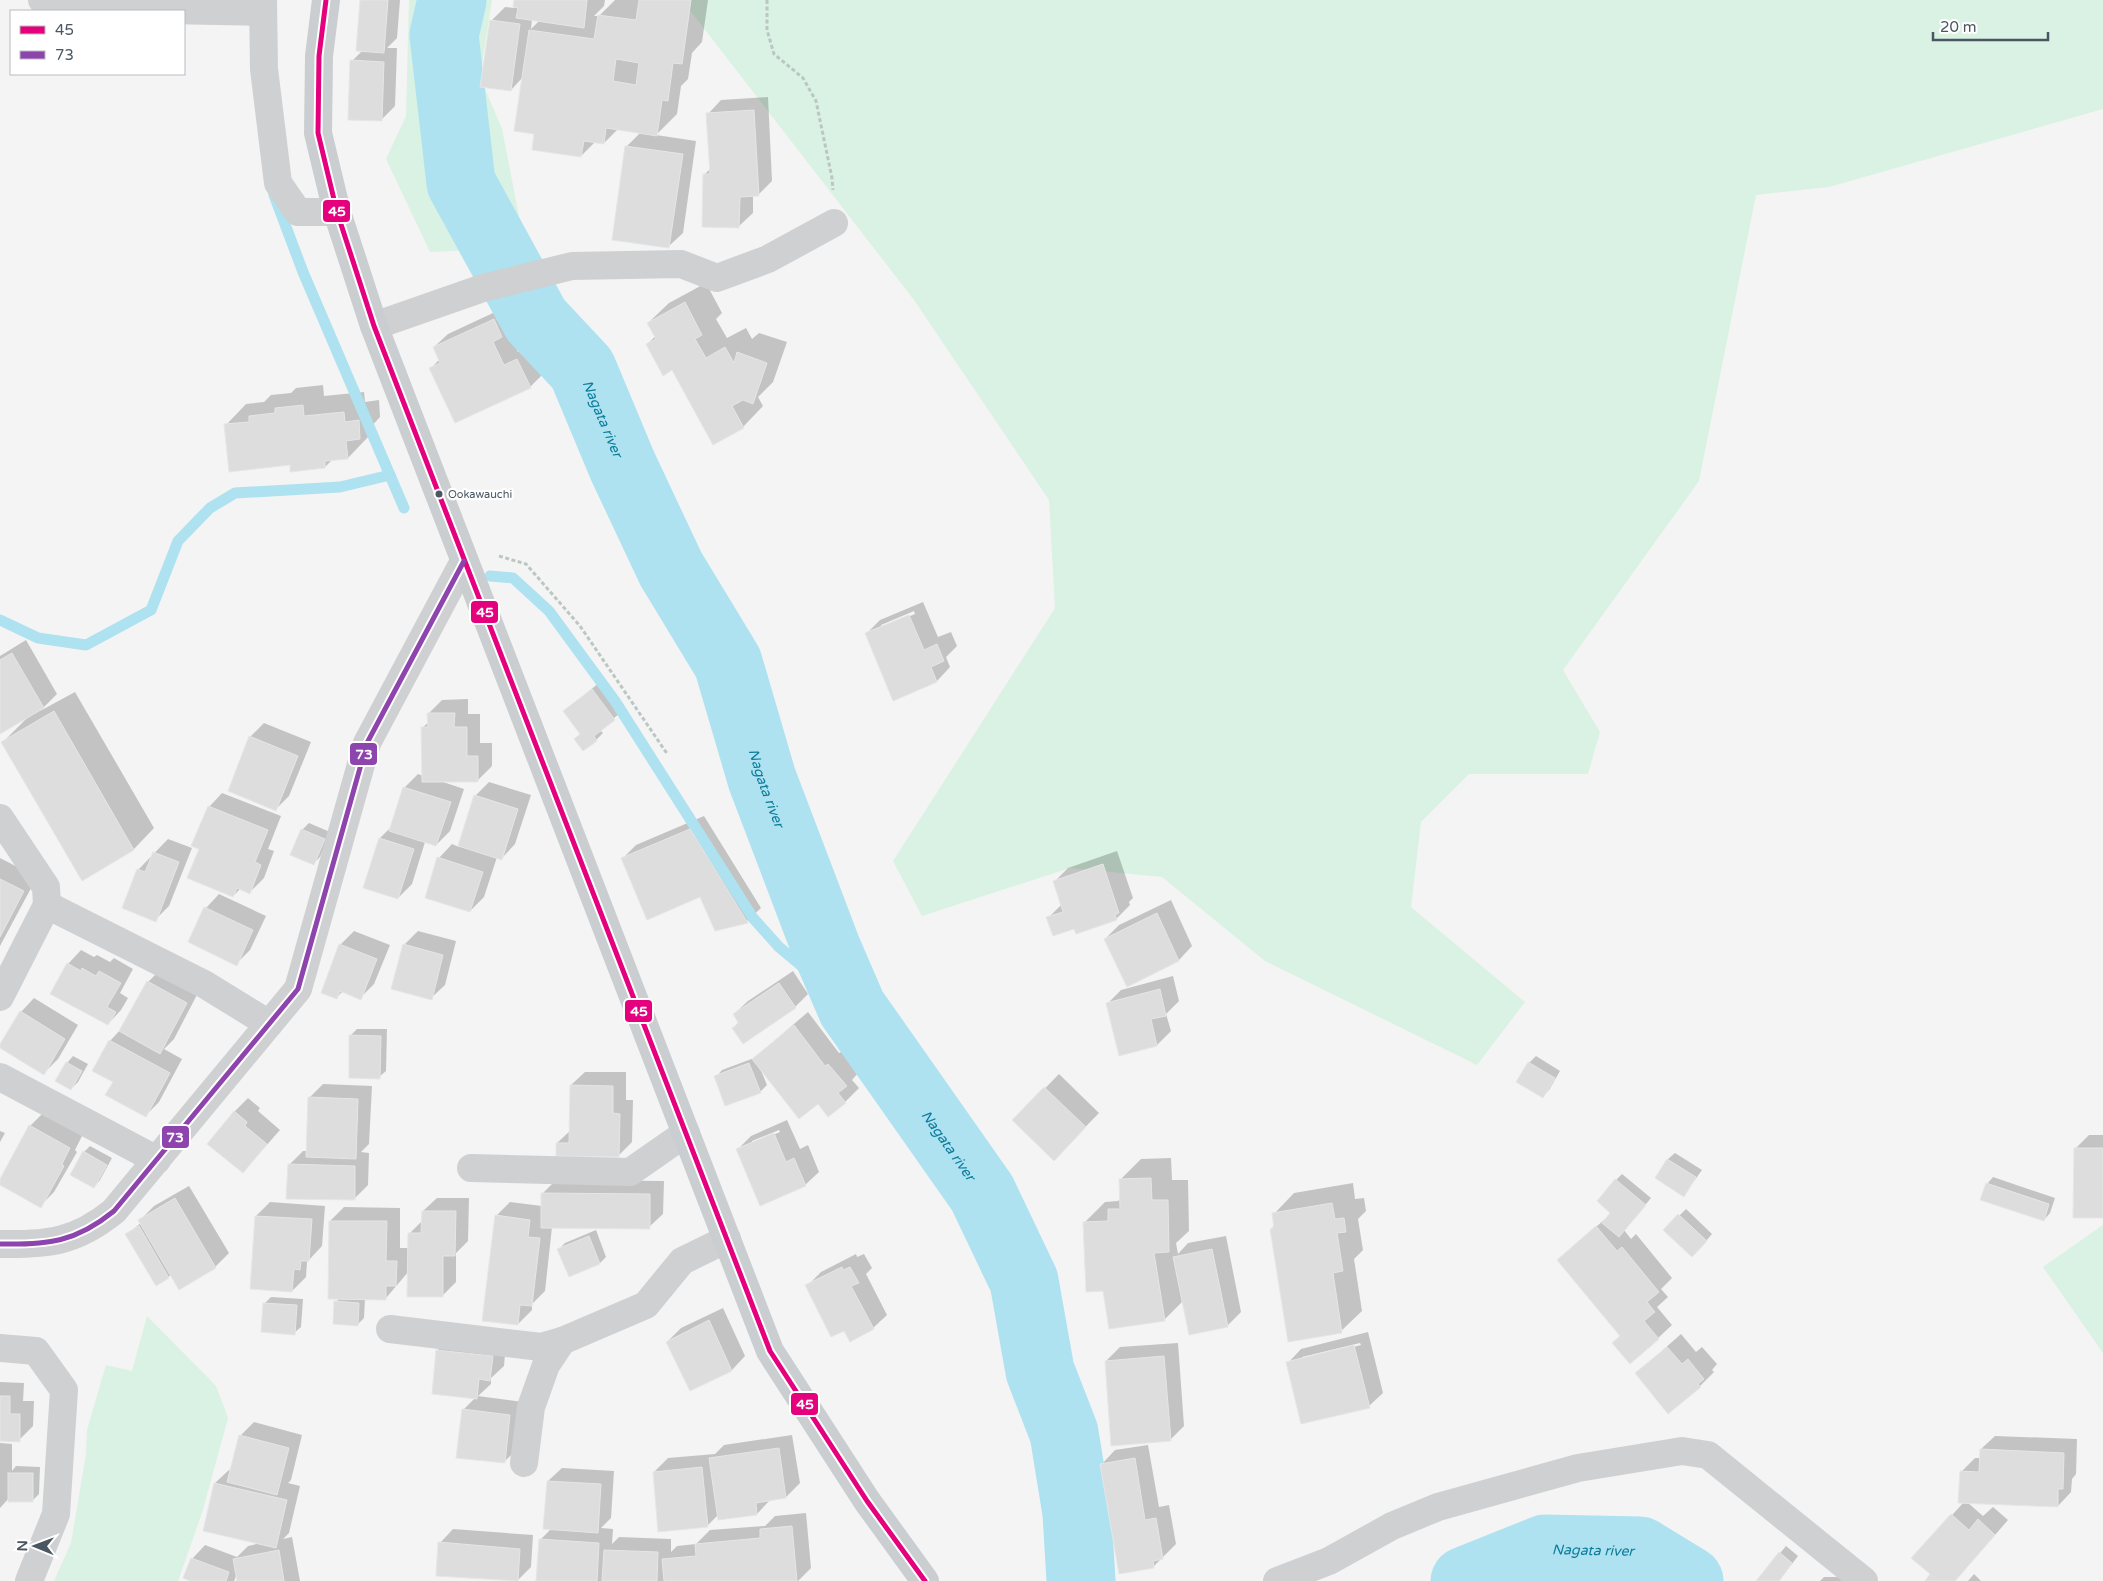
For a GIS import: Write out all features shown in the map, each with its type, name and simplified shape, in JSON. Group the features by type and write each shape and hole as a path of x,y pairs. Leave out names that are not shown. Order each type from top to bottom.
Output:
{"main road":[{"path":"326,0 319,56 318,133 337,212 374,326 770,1350 868,1501 925,1581"}],"street":[{"path":"42,0 62,8 263,6 264,69 278,183 298,212 337,212"},
{"path":"374,326 483,288 572,266 681,264 717,278 768,259 834,223"},
{"path":"0,1244 36,1245 66,1239 97,1225 114,1211 298,989 367,744 464,561"},
{"path":"0,818 46,887 47,905 0,997"},
{"path":"47,905 204,984 269,1024"},
{"path":"0,1077 156,1160"},
{"path":"471,1168 630,1172 686,1133"},
{"path":"390,1329 541,1347 562,1341 646,1305 682,1261 727,1239"},
{"path":"524,1464 531,1407 546,1365 562,1341"},
{"path":"0,1348 36,1351 64,1390 56,1514 29,1581"},
{"path":"1277,1581 1329,1561 1392,1526 1438,1507 1578,1468 1682,1451 1708,1454 1864,1581"}],"path":[{"path":"767,0 767,30 774,54 803,78 816,101 832,178 834,223"},
{"path":"464,561 496,555 526,564 580,626 668,755"}],"green space":[{"path":"409,0 492,0 480,77 502,129 521,226 495,249 430,252 386,159 406,116"},
{"path":"682,0 2103,0 2103,109 1829,187 1756,195 1699,481 1563,670 1600,732 1588,774 1469,774 1421,822 1411,907 1525,1002 1477,1065 1265,961 1162,877 1070,868 922,916 893,861 1055,608 1049,500 914,300"},
{"path":"2103,1225 2103,1353 2043,1267"},
{"path":"147,1316 216,1386 228,1418 202,1513 178,1581 54,1581 71,1543 86,1454 87,1430 106,1365 132,1371"}],"building":[{"path":"360,0 388,0 384,53 356,51"},
{"path":"514,0 587,0 584,28 516,18 518,8 513,7"},
{"path":"639,0 691,0 682,64 673,63 668,101 662,100 657,136 606,128 604,144 584,141 581,157 532,150 534,134 514,131 529,30 594,39 598,15 636,20","holes":["616,59 639,63 636,85 613,81"]},
{"path":"490,20 520,24 511,91 480,87"},
{"path":"350,60 384,62 382,121 348,120"},
{"path":"754,110 759,196 740,197 739,228 702,227 703,174 710,174 706,113"},
{"path":"625,146 683,154 669,248 612,240"},
{"path":"685,302 702,335 695,339 706,358 725,347 734,363 737,352 767,363 753,404 743,400 732,406 744,428 713,445 672,370 663,376 646,344 656,339 647,323"},
{"path":"494,319 502,337 493,342 504,365 517,359 531,388 455,423 429,368 440,363 433,347"},
{"path":"303,405 304,416 344,412 345,422 359,420 360,439 346,441 348,459 325,461 325,468 290,472 290,465 229,472 224,424 249,422 249,416 275,413 275,408"},
{"path":"909,615 924,650 937,644 944,661 931,667 937,682 893,701 865,633"},
{"path":"12,653 44,708 0,734 0,660"},
{"path":"592,689 615,720 594,736 597,741 583,751 574,739 580,734 563,711"},
{"path":"54,711 134,850 82,881 1,742"},
{"path":"427,713 455,713 454,727 467,727 467,756 478,756 478,782 422,782 421,727 428,727"},
{"path":"249,736 298,756 276,811 228,791"},
{"path":"403,787 451,802 436,846 389,831"},
{"path":"474,795 518,809 502,860 458,846"},
{"path":"208,806 268,830 255,862 261,865 250,894 237,888 233,897 187,878 199,849 191,846"},
{"path":"301,829 325,839 314,865 290,855"},
{"path":"690,829 748,923 715,931 700,897 647,920 621,858"},
{"path":"379,838 414,849 398,899 363,888"},
{"path":"153,852 179,862 156,922 122,908 137,869 145,872"},
{"path":"437,857 483,872 470,912 425,898"},
{"path":"1103,864 1119,913 1115,915 1117,920 1076,934 1074,929 1053,936 1046,917 1063,912 1053,881"},
{"path":"0,879 24,891 0,937"},
{"path":"204,907 253,930 237,966 188,942"},
{"path":"1157,913 1179,961 1127,987 1104,939"},
{"path":"339,944 377,959 361,1000 340,991 337,999 321,993"},
{"path":"403,944 443,955 432,1000 391,989"},
{"path":"67,963 81,971 82,968 96,976 99,971 121,983 107,1007 116,1012 108,1025 50,994"},
{"path":"147,981 187,1003 160,1054 119,1031"},
{"path":"779,983 796,1008 743,1044 732,1028 739,1024 733,1014"},
{"path":"1160,989 1166,1016 1151,1019 1157,1046 1119,1056 1106,1003"},
{"path":"20,1011 65,1039 44,1075 0,1048 0,1044"},
{"path":"794,1025 825,1066 828,1064 847,1086 838,1093 846,1103 828,1117 818,1104 799,1119 752,1059"},
{"path":"349,1035 381,1036 380,1079 349,1078"},
{"path":"109,1040 170,1073 146,1117 105,1095 113,1082 92,1071"},
{"path":"66,1062 82,1071 71,1090 55,1081"},
{"path":"1528,1062 1555,1078 1543,1098 1516,1082"},
{"path":"749,1063 761,1093 725,1106 714,1076"},
{"path":"570,1085 613,1086 613,1113 620,1114 619,1157 556,1156 556,1143 569,1143"},
{"path":"1044,1087 1086,1127 1054,1161 1012,1120"},
{"path":"308,1097 358,1099 356,1159 306,1157"},
{"path":"234,1111 247,1122 245,1126 267,1144 243,1173 207,1144"},
{"path":"29,1125 70,1148 62,1164 64,1166 41,1208 0,1185 0,1179"},
{"path":"774,1133 786,1162 794,1158 806,1186 760,1206 736,1149"},
{"path":"2074,1148 2103,1148 2103,1218 2073,1218"},
{"path":"83,1151 107,1165 94,1188 70,1175"},
{"path":"1667,1159 1696,1177 1684,1197 1655,1178"},
{"path":"288,1164 355,1166 355,1200 286,1199"},
{"path":"1151,1178 1152,1200 1168,1200 1169,1252 1154,1253 1165,1321 1109,1329 1103,1291 1086,1292 1083,1222 1108,1221 1108,1209 1120,1209 1119,1179"},
{"path":"1615,1179 1646,1205 1619,1237 1602,1223 1610,1213 1597,1201"},
{"path":"1986,1183 2049,1204 2044,1221 1980,1200"},
{"path":"541,1193 650,1194 650,1229 541,1228"},
{"path":"175,1198 216,1268 179,1290 138,1220"},
{"path":"1332,1203 1335,1219 1344,1218 1346,1232 1337,1233 1343,1271 1333,1273 1342,1333 1288,1342 1270,1229 1274,1228 1272,1213"},
{"path":"422,1211 456,1211 455,1256 443,1256 443,1297 407,1297 408,1233 421,1233"},
{"path":"1678,1214 1707,1241 1692,1257 1663,1230"},
{"path":"495,1215 530,1220 528,1237 540,1238 532,1306 520,1305 518,1325 482,1321"},
{"path":"255,1216 312,1219 309,1261 301,1261 300,1270 294,1269 292,1292 250,1289"},
{"path":"329,1221 387,1221 386,1261 397,1261 396,1286 386,1286 386,1300 328,1299"},
{"path":"139,1226 169,1278 156,1286 125,1234"},
{"path":"1596,1226 1617,1251 1622,1247 1659,1292 1647,1302 1655,1312 1644,1321 1659,1339 1630,1364 1612,1343 1620,1336 1557,1260"},
{"path":"589,1236 600,1264 569,1277 557,1249"},
{"path":"1212,1249 1228,1327 1189,1335 1173,1257"},
{"path":"842,1267 843,1270 850,1267 859,1283 851,1286 874,1329 850,1342 844,1331 831,1337 805,1285"},
{"path":"334,1301 359,1303 358,1326 333,1324"},
{"path":"263,1303 297,1305 295,1335 261,1332"},
{"path":"709,1320 732,1371 690,1391 666,1342"},
{"path":"1354,1345 1370,1408 1301,1424 1286,1362"},
{"path":"1667,1347 1682,1364 1688,1359 1704,1379 1698,1384 1701,1387 1668,1414 1635,1373"},
{"path":"436,1350 493,1356 490,1381 479,1379 477,1399 432,1394"},
{"path":"1164,1356 1171,1441 1111,1446 1105,1361"},
{"path":"0,1396 10,1396 10,1414 20,1414 20,1442 0,1441"},
{"path":"462,1409 510,1415 505,1463 456,1458"},
{"path":"239,1435 289,1448 277,1495 227,1482"},
{"path":"779,1448 786,1498 756,1503 757,1515 718,1520 709,1458"},
{"path":"1980,1449 2064,1453 2063,1489 2058,1489 2058,1507 1958,1503 1960,1471 1979,1472"},
{"path":"1135,1458 1145,1520 1156,1518 1163,1559 1153,1561 1154,1568 1119,1574 1100,1464"},
{"path":"702,1467 708,1527 658,1532 653,1472"},
{"path":"8,1473 33,1473 33,1502 8,1502"},
{"path":"547,1481 601,1484 598,1533 543,1529"},
{"path":"214,1483 287,1500 276,1548 203,1531"},
{"path":"1951,1514 1969,1530 1978,1519 1995,1535 1955,1581 1925,1581 1930,1574 1911,1558"},
{"path":"792,1526 797,1581 664,1581 662,1559 696,1556 695,1544 760,1538 760,1529"},
{"path":"539,1539 599,1543 597,1581 536,1581"},
{"path":"438,1542 520,1549 518,1581 436,1576"},
{"path":"279,1550 284,1581 237,1581 233,1559"},
{"path":"604,1550 658,1552 657,1581 602,1581"},
{"path":"1779,1552 1792,1563 1779,1581 1756,1581"},
{"path":"191,1558 229,1572 226,1581 190,1581 183,1578"}],"waterway":[{"name":"Nagata river","path":"452,0 444,35 461,183 536,320 582,369 623,467 671,569 728,663 762,779 827,950 852,1008 982,1193 1024,1281 1040,1371 1064,1433 1077,1513 1081,1581"},
{"path":"274,195 303,272 404,508"},
{"path":"0,620 38,638 86,645 151,610 178,541 210,508 235,493 340,487 390,475"},
{"path":"490,576 513,578 549,611 615,701 753,918 779,947 852,1008"},
{"name":"Nagata river","path":"1465,1581 1545,1549 1640,1551 1689,1581"}],"transit line":[{"name":"45","path":"326,0 319,56 318,133 337,212 374,326 770,1351 867,1501 925,1581"},
{"name":"73","path":"0,1244 33,1244 61,1240 87,1229 114,1211 298,989 367,743 464,561"}],"place":[{"name":"Ookawauchi","path":"439,494"}]}
